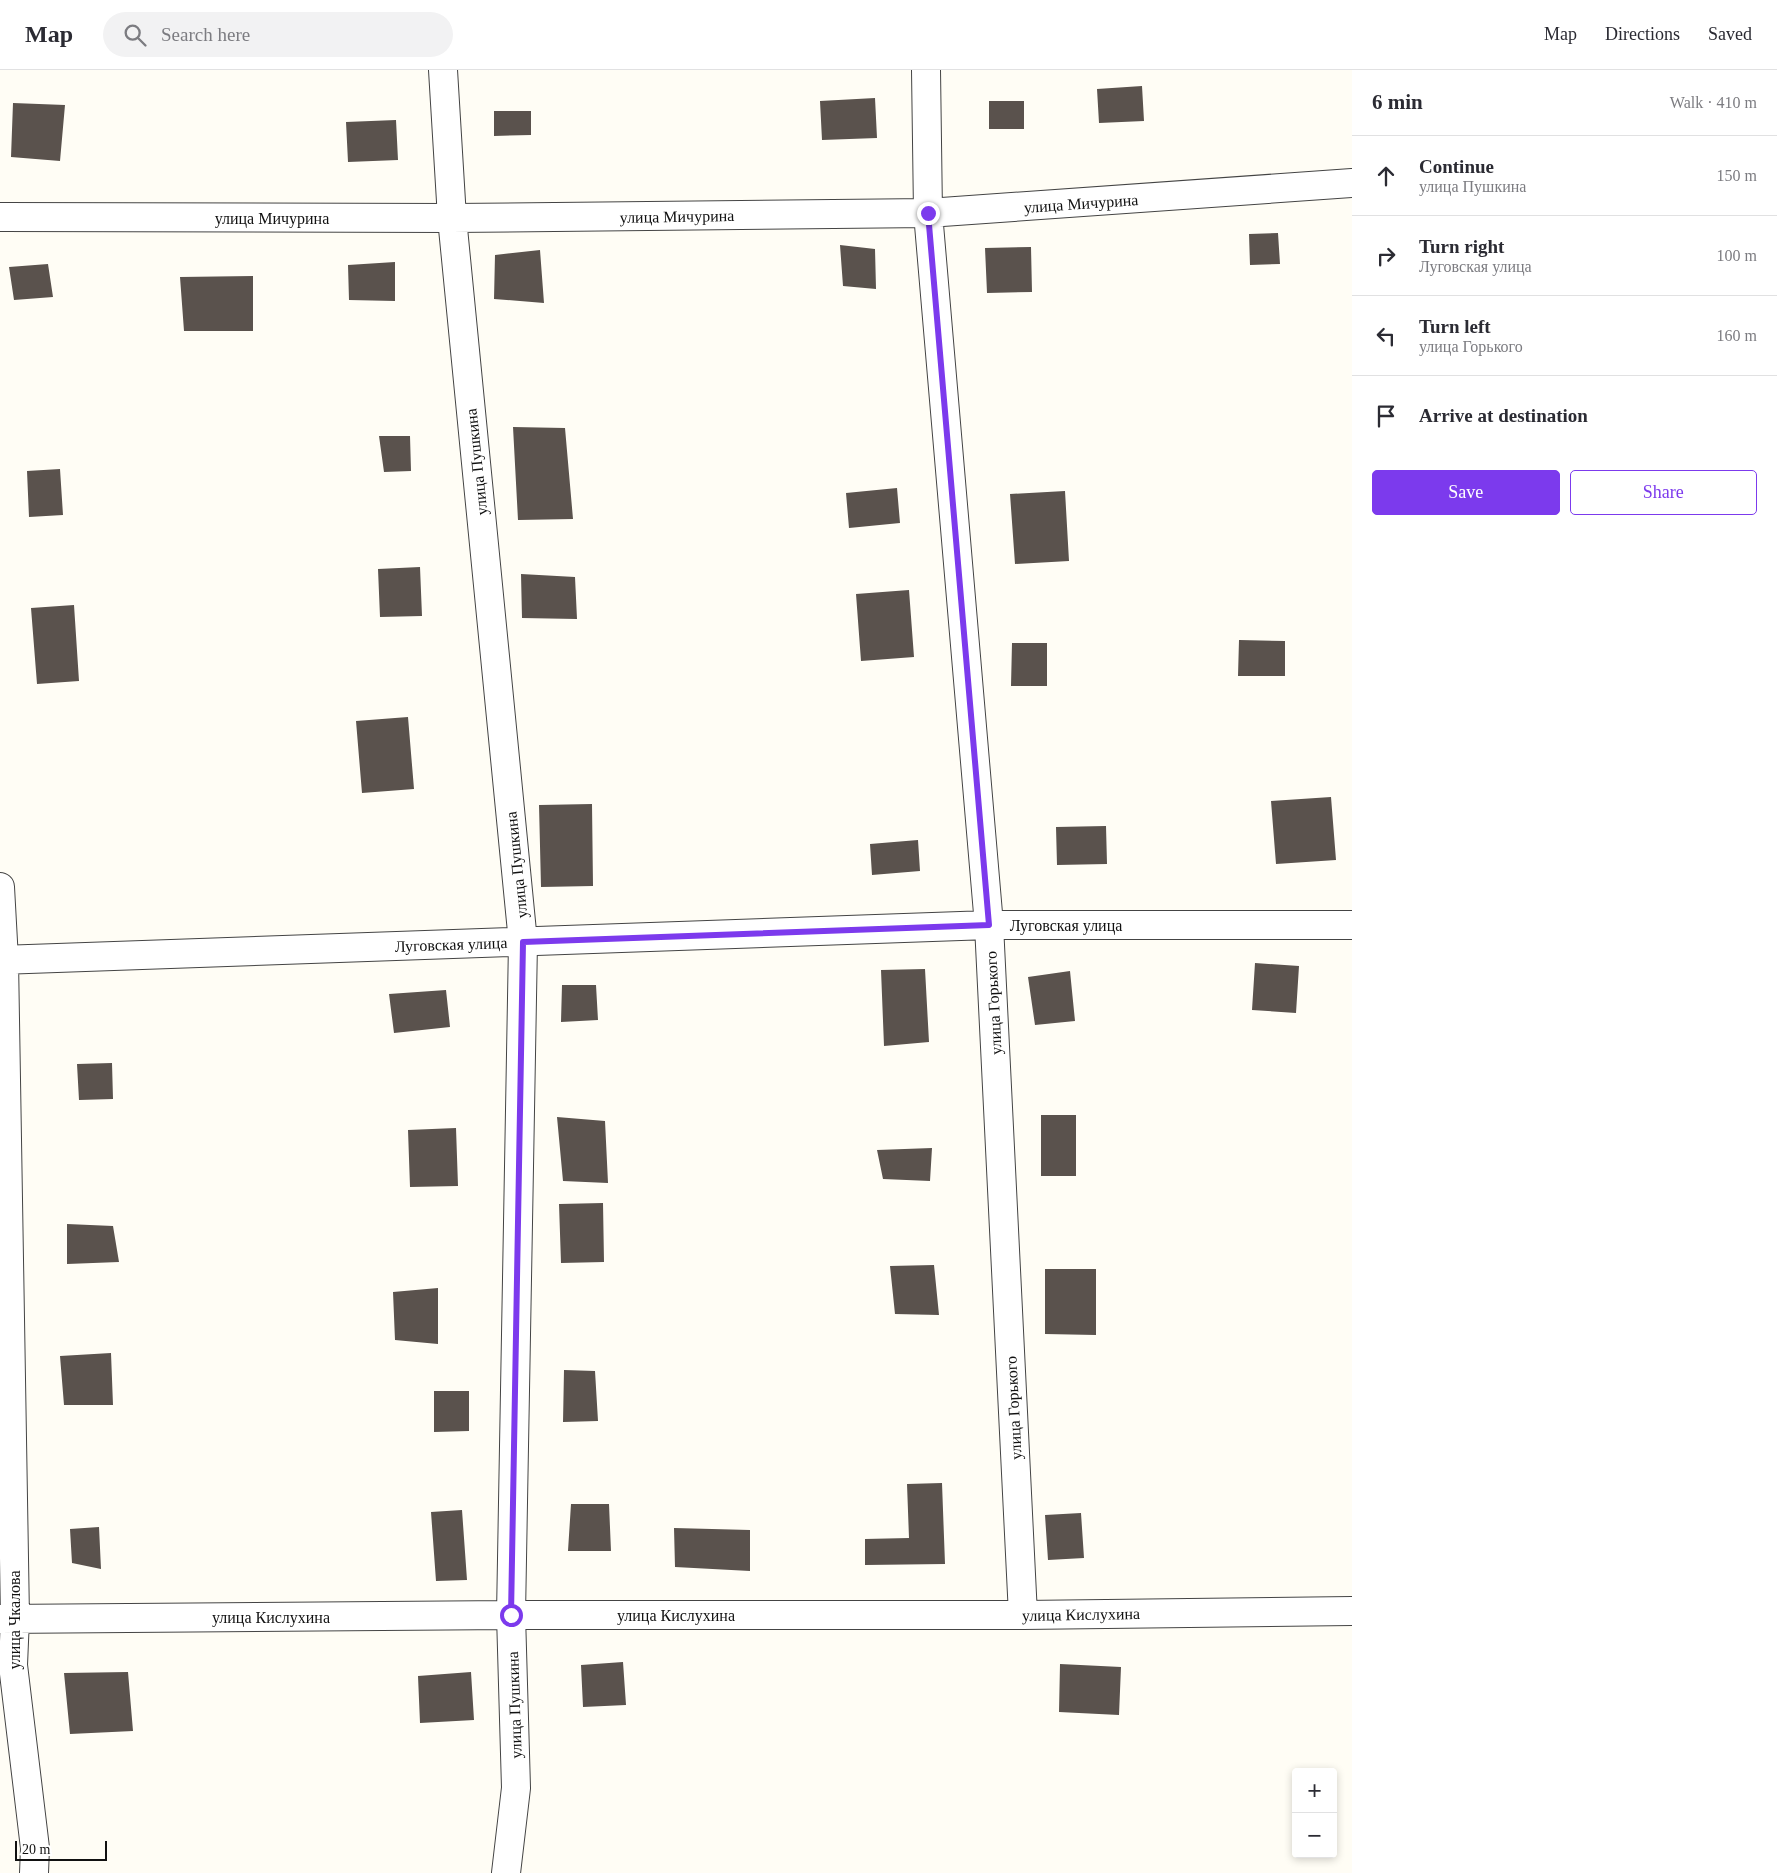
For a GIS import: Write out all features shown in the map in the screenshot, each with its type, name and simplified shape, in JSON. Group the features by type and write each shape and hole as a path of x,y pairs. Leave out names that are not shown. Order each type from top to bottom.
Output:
{"street":[{"name":"улица Пушкина","path":"443,70 452,218 523,942 511,1615 516,1788 506,1873"},
{"name":"улица Горького","path":"926,70 928,213 989,925 1023,1615"},
{"name":"улица Мичурина","path":"0,217 452,218 928,213 1352,184"},
{"name":"улица Чкалова","path":"0,886 7,1619 35,1848 34,1873"},
{"name":"Луговская улица","path":"2,960 989,925 1352,925"},
{"name":"улица Кислухина","path":"7,1619 511,1615 1023,1615 1352,1611"}],"building":[{"path":"1142,86 1144,121 1099,123 1097,89"},
{"path":"875,98 877,138 822,140 820,101"},
{"path":"989,101 1024,101 1024,129 989,129"},
{"path":"13,103 65,105 60,161 11,157"},
{"path":"494,111 531,111 531,135 494,136"},
{"path":"396,120 398,160 348,162 346,122"},
{"path":"1278,233 1280,264 1250,265 1249,234"},
{"path":"840,245 875,249 876,289 843,286"},
{"path":"1031,247 1032,292 987,293 985,248"},
{"path":"540,250 544,303 494,299 495,255"},
{"path":"395,262 395,301 349,300 348,265"},
{"path":"48,264 53,297 14,300 9,267"},
{"path":"253,276 253,331 184,331 180,277"},
{"path":"513,427 565,428 573,519 518,520"},
{"path":"379,436 410,436 411,471 384,472"},
{"path":"60,469 63,515 29,517 27,471"},
{"path":"897,488 900,523 849,528 846,493"},
{"path":"1065,491 1069,561 1015,564 1010,494"},
{"path":"420,567 422,616 380,617 378,569"},
{"path":"521,574 575,577 577,619 522,618"},
{"path":"909,590 914,657 861,661 856,594"},
{"path":"74,605 79,681 37,684 31,608"},
{"path":"1239,640 1285,641 1285,676 1238,676"},
{"path":"1012,643 1047,643 1047,686 1011,686"},
{"path":"408,717 414,789 362,793 356,721"},
{"path":"1331,797 1336,860 1276,864 1271,801"},
{"path":"592,804 593,886 541,887 539,805"},
{"path":"1106,826 1107,864 1057,865 1056,827"},
{"path":"918,840 920,871 872,875 870,844"},
{"path":"1255,963 1299,966 1296,1013 1252,1010"},
{"path":"925,969 929,1042 884,1046 881,970"},
{"path":"1070,971 1075,1021 1035,1025 1028,977"},
{"path":"562,985 596,985 598,1020 561,1022"},
{"path":"446,990 450,1027 394,1033 389,994"},
{"path":"112,1063 113,1099 79,1100 77,1064"},
{"path":"1041,1115 1076,1115 1076,1176 1041,1176"},
{"path":"557,1117 605,1121 608,1183 563,1181"},
{"path":"456,1128 458,1186 410,1187 408,1130"},
{"path":"932,1148 930,1181 883,1179 877,1150"},
{"path":"603,1203 604,1262 561,1263 559,1204"},
{"path":"67,1224 113,1226 119,1262 67,1264"},
{"path":"934,1265 939,1315 895,1314 890,1266"},
{"path":"1045,1269 1096,1269 1096,1335 1045,1334"},
{"path":"438,1288 438,1344 395,1340 393,1292"},
{"path":"111,1353 113,1405 64,1405 60,1356"},
{"path":"564,1370 595,1371 598,1421 563,1422"},
{"path":"434,1391 469,1391 469,1431 434,1432"},
{"path":"942,1483 945,1564 865,1565 865,1539 909,1538 907,1484"},
{"path":"571,1504 609,1504 611,1551 568,1551"},
{"path":"462,1510 467,1580 436,1581 431,1512"},
{"path":"1081,1513 1084,1558 1048,1560 1045,1515"},
{"path":"99,1527 101,1569 72,1563 70,1529"},
{"path":"674,1528 750,1530 750,1571 675,1567"},
{"path":"623,1662 626,1705 583,1707 581,1665"},
{"path":"1060,1664 1121,1667 1119,1715 1059,1712"},
{"path":"128,1672 133,1731 70,1734 64,1673"},
{"path":"471,1672 474,1720 420,1723 418,1676"}],"route":[{"path":"511,1615 523,942 989,925 928,213"}]}
